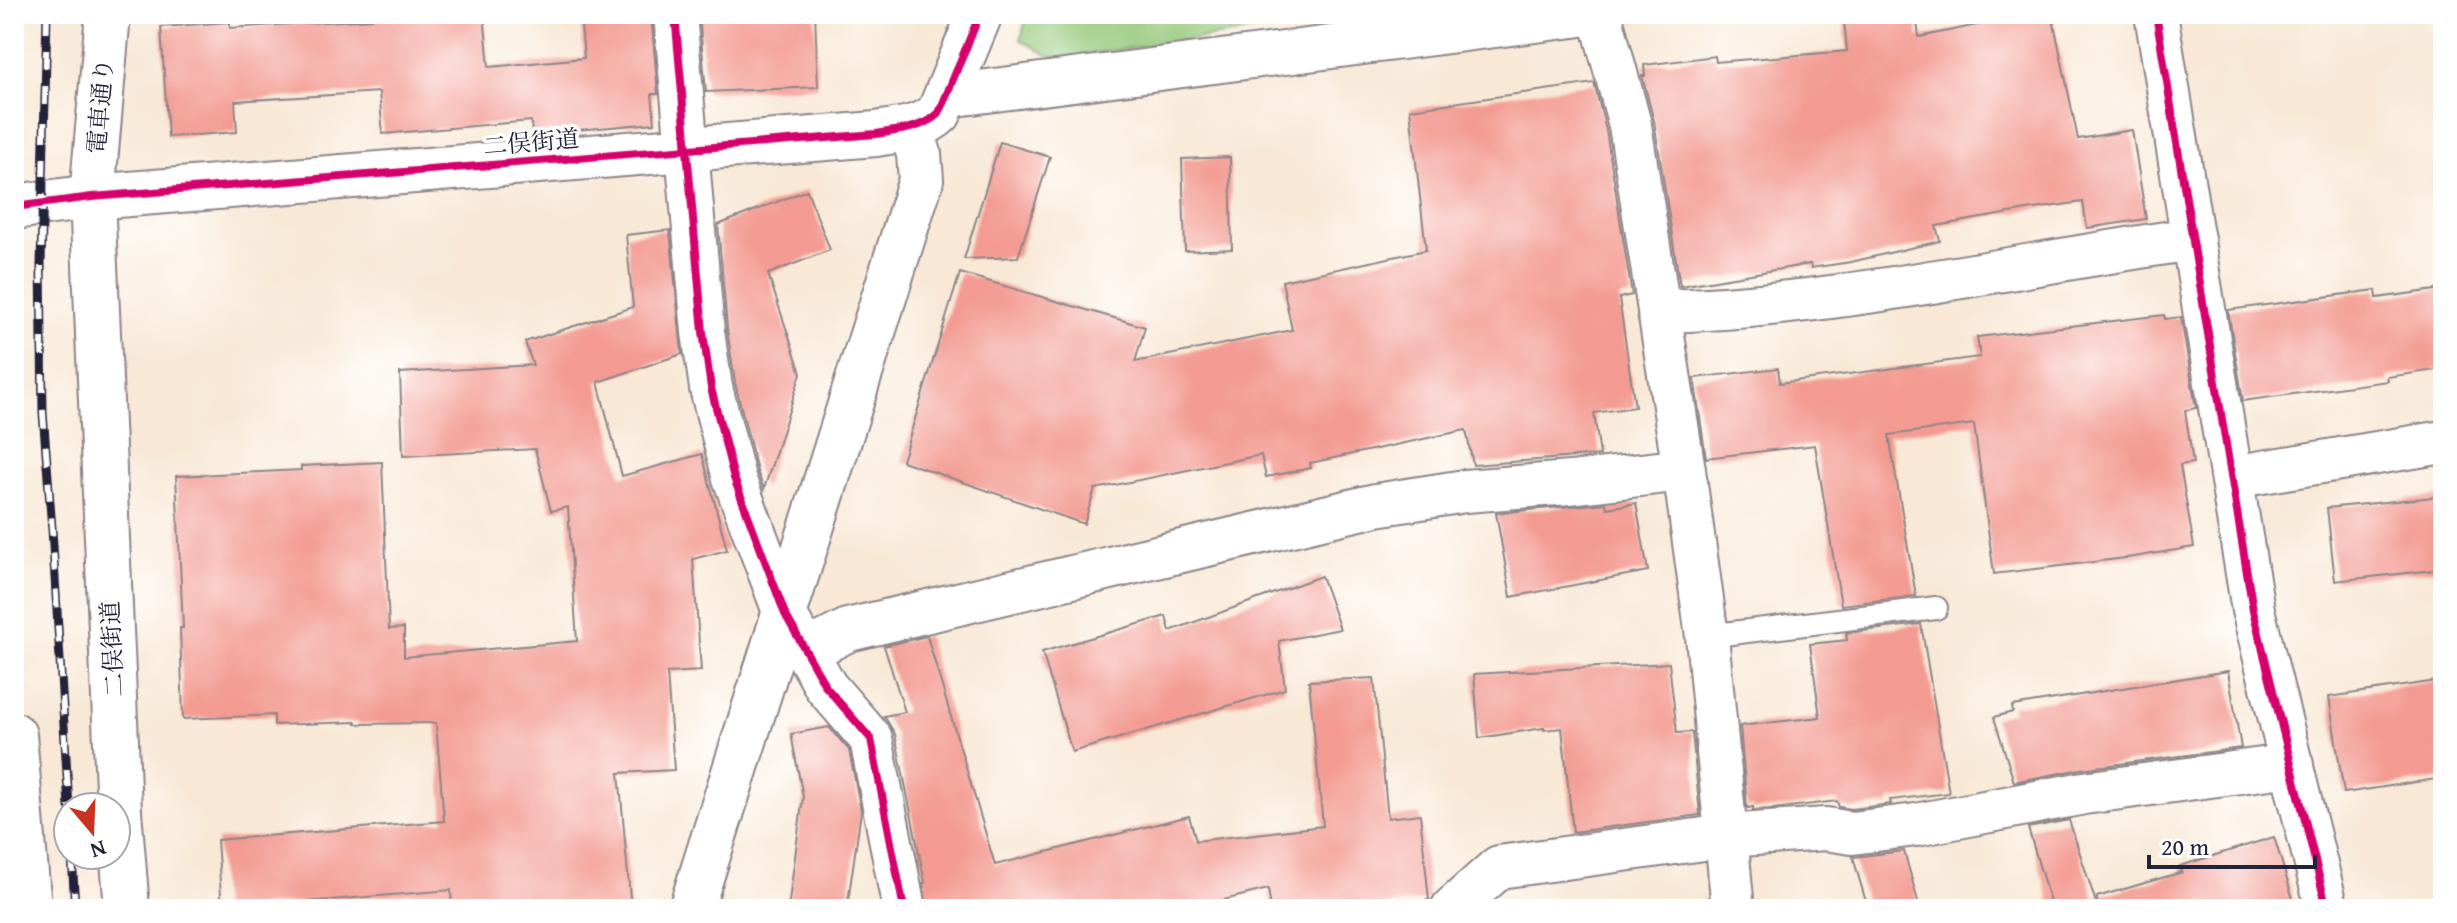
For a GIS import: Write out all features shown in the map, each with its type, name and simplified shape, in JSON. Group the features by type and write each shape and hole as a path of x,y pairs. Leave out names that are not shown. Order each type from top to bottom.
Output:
{"street":[{"name":"電車通り","path":"92,197 108,14"},
{"path":"675,14 703,332 711,388 734,478 785,614 826,687 871,739 904,909"},
{"name":"二俣街道","path":"14,207 92,197 687,150 876,134 911,128 939,113 980,14"},
{"path":"948,96 1589,14"},
{"path":"1600,14 1630,125 1684,470 1707,636 1733,909"},
{"path":"2156,14 2253,610 2327,909"},
{"path":"691,909 921,180 919,154 911,128"},
{"name":"二俣街道","path":"92,197 118,795 127,909"},
{"path":"1659,311 1713,310 1852,295 2193,239"},
{"path":"2232,477 2443,442"},
{"path":"805,652 848,630 1376,505 1465,491 1684,470"},
{"path":"14,735 29,909"},
{"path":"1452,909 1499,867 1726,836 1826,829 1852,833 1916,825 2084,793 2292,765"}],"lane":[{"path":"1707,636 1936,608"}],"green space":[{"path":"1027,14 1352,14 1352,17 1055,59 1021,40"}],"building":[{"path":"371,14 484,14 489,67 584,58 580,14 651,14 658,94 652,94 655,123 532,134 531,121 383,134 379,92 235,101 237,132 168,137 161,27 230,22 230,28 372,19"},
{"path":"699,14 815,14 818,87 706,92"},
{"path":"1916,14 1919,37 2030,14 2052,14 2078,139 2132,130 2146,219 2087,228 2083,202 2027,210 1936,226 1940,241 1851,262 1811,268 1810,264 1680,286 1654,121 1642,76 1645,76 1644,65 1715,56 1716,62 1847,51 1844,21"},
{"path":"1594,83 1606,130 1632,295 1619,298 1635,407 1594,413 1600,455 1473,465 1466,430 1310,463 1311,468 1266,477 1261,455 1095,489 1084,524 902,461 960,273 1145,327 1135,362 1292,330 1282,281 1426,250 1410,109"},
{"path":"1000,142 1050,157 1018,257 964,259"},
{"path":"1230,157 1232,249 1185,251 1182,159"},
{"path":"807,190 830,250 768,274 801,373 764,489 735,383 718,225"},
{"path":"670,230 682,354 598,382 622,476 702,454 727,550 693,559 701,671 667,673 674,770 619,773 631,909 452,909 451,890 222,909 217,840 444,821 436,723 274,725 274,715 183,719 180,628 183,628 176,476 301,470 301,466 382,462 389,629 404,628 404,657 577,641 568,507 551,511 535,449 403,456 400,373 533,365 525,342 633,307 626,235"},
{"path":"2443,289 2443,369 2387,377 2388,381 2243,401 2228,310 2376,290 2377,298"},
{"path":"2164,315 2165,319 2181,317 2196,408 2185,410 2193,463 2180,465 2194,547 1994,574 1974,424 1889,435 1916,596 1841,605 1815,445 1706,458 1694,378 1778,368 1780,383 1980,357 1977,337"},
{"path":"2443,496 2443,569 2335,581 2327,508"},
{"path":"1606,503 1607,508 1636,503 1648,571 1511,597 1496,513"},
{"path":"1321,576 1340,629 1279,641 1285,689 1072,752 1042,652 1166,616 1170,631"},
{"path":"1921,624 1949,793 1890,800 1891,804 1852,809 1839,807 1837,801 1773,809 1747,808 1740,726 1820,717 1810,644 1847,640 1846,633"},
{"path":"927,636 995,865 1189,816 1196,841 1323,826 1309,681 1374,678 1388,818 1420,814 1429,900 1359,909 1271,909 1268,889 1188,909 927,909 925,883 895,734 884,716 905,712 884,646"},
{"path":"1669,663 1677,733 1692,732 1700,815 1573,832 1562,728 1479,738 1474,674"},
{"path":"2228,671 2241,748 2081,769 2014,782 1994,717 2013,712 2012,706"},
{"path":"2443,680 2443,778 2344,793 2329,697"},
{"path":"829,727 849,750 861,811 847,909 788,909 803,797 791,734"},
{"path":"2069,820 2098,909 2052,909 2028,828"},
{"path":"2274,837 2296,909 2098,909 2097,897 2182,872 2180,866"},
{"path":"1904,851 1920,909 1868,909 1853,857"}],"railway":[{"path":"47,14 41,265 43,413 68,791"},
{"path":"73,871 75,909"}],"cycle path":[{"path":"675,14 703,332 711,388 734,478 785,614 826,687 871,739 904,909"},
{"path":"14,207 92,197 902,130 918,126 939,113 980,14"},
{"path":"2156,14 2253,610 2327,909"}]}
